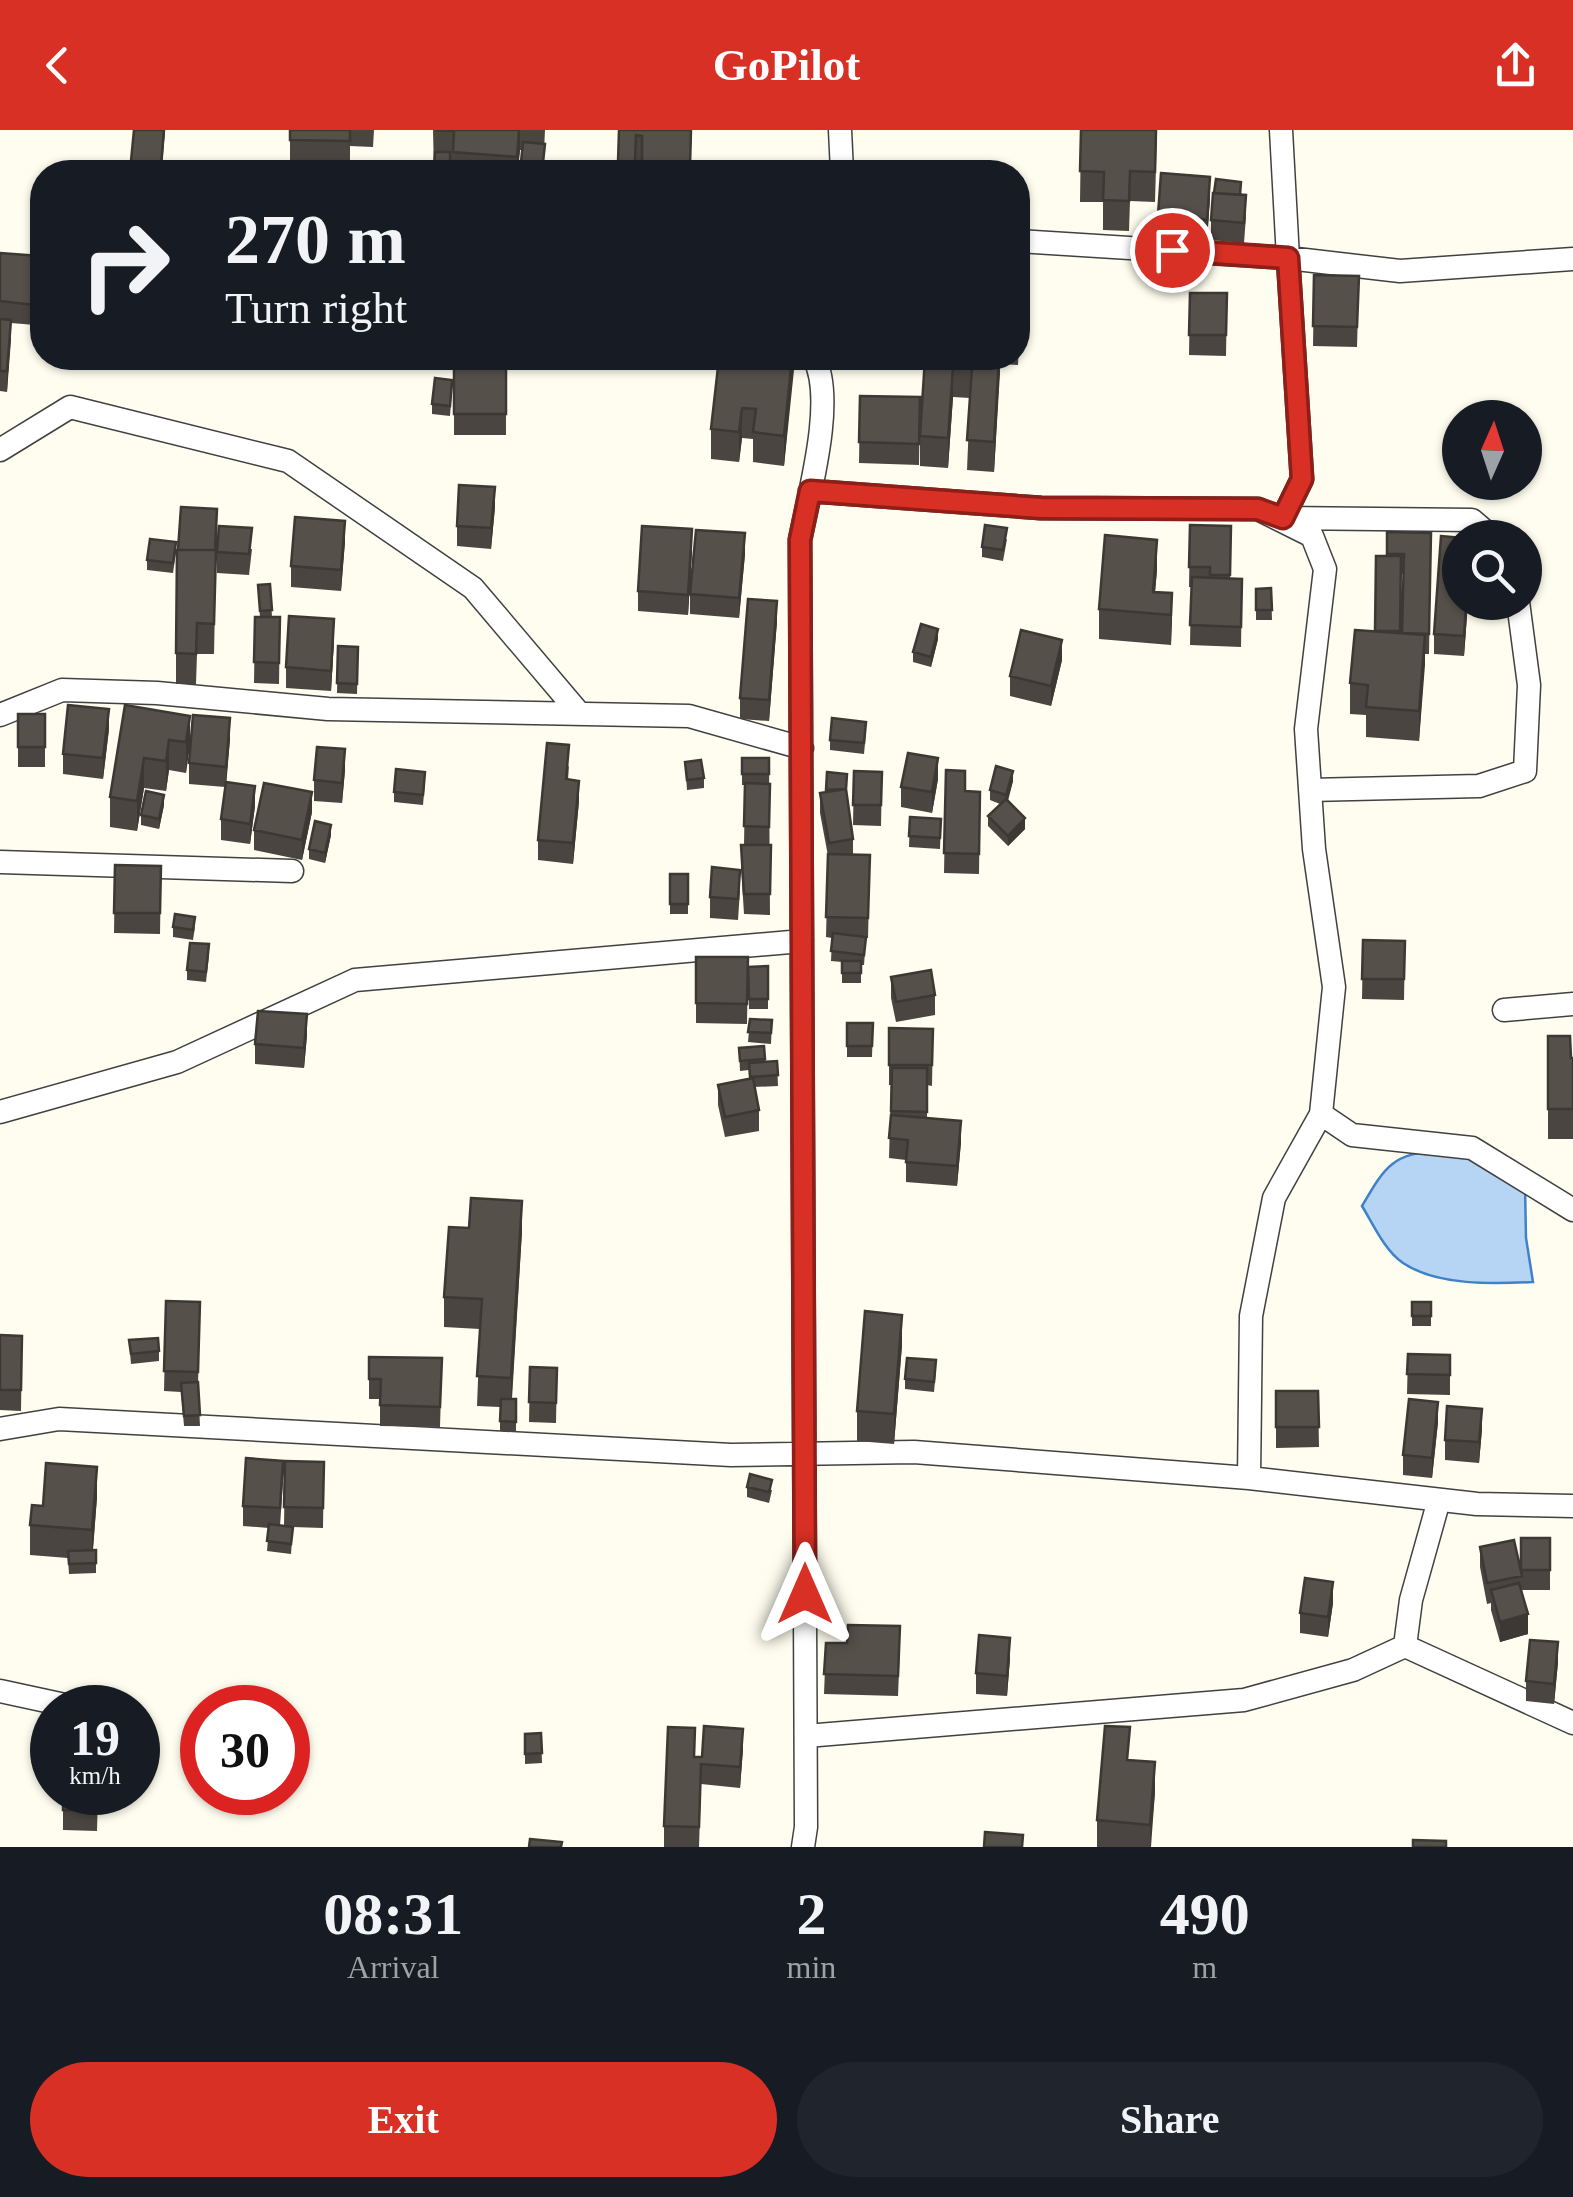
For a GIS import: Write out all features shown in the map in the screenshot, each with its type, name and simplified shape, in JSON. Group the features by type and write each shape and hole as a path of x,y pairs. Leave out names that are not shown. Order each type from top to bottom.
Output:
{"street":[{"path":"840,130 841,160"},
{"path":"1281,130 1302,479 1283,518"},
{"path":"1030,241 1288,258 1400,270 1573,259"},
{"path":"802,1847 806,1736 800,540 820,432 818,370"},
{"path":"0,450 70,408 288,461 473,588 579,713"},
{"path":"810,491 1041,508 1258,509 1283,518 1312,536 1325,569 1306,729 1334,987 1321,1114 1274,1198 1251,1316 1248,1478"},
{"path":"1283,518 1472,520"},
{"path":"1310,790 1479,786 1525,770 1529,685 1520,620"},
{"path":"0,714 62,690 157,693 328,709 689,716 802,748"},
{"path":"0,862 292,870"},
{"path":"0,1112 177,1062 355,980 802,941"},
{"path":"1504,1010 1573,1004"},
{"path":"1321,1114 1352,1135 1472,1148 1573,1210"},
{"path":"0,1429 58,1419 731,1455 914,1452 1248,1478 1440,1500 1573,1506"},
{"path":"1406,1646 1411,1600 1440,1500"},
{"path":"806,1736 1244,1700 1353,1670 1406,1646 1573,1722"},
{"path":"0,1692 30,1698"}],"water":[{"path":"1441,1150 1475,1156 1525,1185 1526,1238 1533,1282 1484,1283 1432,1276 1403,1263 1385,1244 1362,1206 1370,1192 1392,1164 1411,1155"}],"building":[{"path":"134,130 164,130 161,160 131,160"},
{"path":"290,130 350,130 350,141 290,140"},
{"path":"436,130 519,130 517,157 453,152 454,131"},
{"path":"619,130 691,130 690,160 642,160 642,136 636,135 635,160 618,160"},
{"path":"1081,130 1156,130 1155,172 1130,171 1129,201 1103,200 1104,172 1080,171"},
{"path":"523,142 545,144 543,160 521,160"},
{"path":"435,152 450,152 450,160 434,160"},
{"path":"1161,173 1210,177 1207,220 1158,215"},
{"path":"1216,179 1241,182 1240,195 1214,193"},
{"path":"1213,193 1246,195 1244,223 1211,220"},
{"path":"0,253 30,255 30,304 0,301"},
{"path":"1314,275 1359,276 1357,327 1313,326"},
{"path":"1190,293 1227,293 1226,335 1189,335"},
{"path":"0,319 11,320 7,371 0,371"},
{"path":"454,370 506,370 506,414 454,414"},
{"path":"718,370 791,370 784,436 753,432 756,409 742,408 739,432 711,429"},
{"path":"924,370 953,370 948,438 920,436"},
{"path":"972,370 998,370 994,442 967,440"},
{"path":"435,378 452,380 450,406 432,404"},
{"path":"860,396 920,397 919,444 859,442"},
{"path":"459,485 495,487 491,528 457,526"},
{"path":"181,507 217,509 215,550 178,550"},
{"path":"295,517 345,521 341,570 291,566"},
{"path":"985,525 1007,528 1003,550 982,547"},
{"path":"1190,525 1231,526 1230,575 1210,575 1210,567 1189,567"},
{"path":"219,526 252,528 249,554 217,552"},
{"path":"642,526 692,529 688,595 638,591"},
{"path":"696,530 745,533 739,598 690,594"},
{"path":"1387,532 1431,533 1429,634 1402,633 1404,554 1387,554"},
{"path":"1105,535 1157,540 1153,592 1172,593 1171,615 1099,609"},
{"path":"1441,536 1442,620 1465,620 1464,636 1434,634"},
{"path":"150,539 176,542 173,563 147,560"},
{"path":"177,550 216,550 214,624 197,623 196,654 176,653"},
{"path":"1376,556 1401,556 1400,631 1375,631"},
{"path":"1192,577 1242,579 1241,627 1190,625"},
{"path":"270,584 272,610 260,611 258,585"},
{"path":"1271,588 1272,610 1256,610 1256,589"},
{"path":"748,599 777,601 769,700 740,698"},
{"path":"289,616 334,619 331,671 286,667"},
{"path":"255,617 280,617 279,663 254,662"},
{"path":"921,624 938,629 931,657 913,652"},
{"path":"1021,630 1062,640 1051,686 1010,676"},
{"path":"1355,630 1425,635 1419,711 1366,707 1368,685 1350,683"},
{"path":"338,646 358,647 357,684 337,683"},
{"path":"68,705 109,709 103,758 63,754"},
{"path":"125,705 190,716 186,742 169,740 166,761 144,758 137,801 110,797"},
{"path":"18,714 45,714 45,747 18,747"},
{"path":"193,715 230,718 226,767 189,763"},
{"path":"832,718 866,722 864,743 830,740"},
{"path":"547,743 569,745 566,779 579,781 573,843 538,840"},
{"path":"317,747 345,749 342,783 314,780"},
{"path":"908,753 938,758 932,792 901,787"},
{"path":"742,758 769,758 769,774 742,774"},
{"path":"701,760 704,778 687,780 685,762"},
{"path":"996,766 1013,771 1006,795 990,790"},
{"path":"396,769 425,772 423,795 394,792"},
{"path":"946,770 965,771 965,791 980,792 979,854 944,853"},
{"path":"854,771 882,772 881,805 853,805"},
{"path":"827,772 847,774 846,789 826,790"},
{"path":"226,782 255,786 250,824 221,819"},
{"path":"264,783 312,792 302,840 254,830"},
{"path":"745,783 770,784 769,827 744,826"},
{"path":"846,789 853,839 829,843 820,793"},
{"path":"146,791 164,795 159,819 141,815"},
{"path":"1006,799 1025,818 1008,836 988,816"},
{"path":"910,817 941,819 940,838 909,836"},
{"path":"315,821 331,825 325,853 309,849"},
{"path":"741,845 771,845 770,894 744,894"},
{"path":"828,854 870,855 868,918 826,917"},
{"path":"115,865 161,866 160,913 114,913"},
{"path":"712,867 740,870 738,899 710,897"},
{"path":"670,874 688,874 688,904 670,904"},
{"path":"175,914 195,917 193,930 173,927"},
{"path":"833,933 866,937 864,955 831,951"},
{"path":"1363,940 1405,941 1404,979 1362,979"},
{"path":"190,943 209,944 206,972 187,970"},
{"path":"696,957 748,957 747,1004 696,1003"},
{"path":"842,961 861,961 861,973 842,973"},
{"path":"768,966 768,999 749,999 748,967"},
{"path":"931,970 935,995 896,1002 891,977"},
{"path":"258,1011 307,1014 304,1048 255,1044"},
{"path":"750,1019 772,1020 771,1033 748,1032"},
{"path":"847,1023 873,1023 872,1046 847,1046"},
{"path":"889,1028 933,1029 932,1065 889,1065"},
{"path":"1548,1036 1570,1036 1573,1109 1548,1109"},
{"path":"764,1046 765,1059 740,1061 739,1048"},
{"path":"777,1061 778,1075 750,1077 749,1063"},
{"path":"892,1068 927,1068 927,1112 891,1111"},
{"path":"753,1078 759,1110 725,1117 718,1085"},
{"path":"891,1115 961,1121 957,1166 906,1162 908,1140 889,1138"},
{"path":"471,1198 522,1201 511,1378 477,1376 482,1299 444,1297 449,1227 469,1228"},
{"path":"166,1301 200,1302 198,1372 164,1371"},
{"path":"1412,1302 1431,1302 1431,1316 1412,1316"},
{"path":"865,1311 902,1315 894,1414 857,1411"},
{"path":"0,1335 22,1336 21,1390 0,1390"},
{"path":"158,1338 159,1351 131,1354 129,1340"},
{"path":"1408,1354 1450,1355 1450,1375 1407,1374"},
{"path":"369,1357 442,1358 440,1407 380,1405 381,1379 369,1379"},
{"path":"907,1358 936,1360 934,1382 905,1379"},
{"path":"530,1367 557,1368 556,1403 529,1402"},
{"path":"198,1382 200,1415 184,1416 181,1383"},
{"path":"1276,1391 1318,1391 1319,1427 1276,1427"},
{"path":"501,1399 516,1399 516,1422 500,1421"},
{"path":"1409,1399 1438,1402 1432,1458 1403,1455"},
{"path":"1447,1406 1482,1409 1479,1442 1445,1440"},
{"path":"246,1458 283,1461 280,1508 243,1506"},
{"path":"285,1461 324,1462 323,1508 284,1507"},
{"path":"46,1463 97,1467 92,1530 30,1525 32,1505 43,1506"},
{"path":"750,1474 772,1480 769,1492 747,1487"},
{"path":"269,1524 293,1527 291,1544 267,1541"},
{"path":"1521,1538 1550,1538 1550,1570 1521,1570"},
{"path":"1514,1540 1522,1576 1487,1583 1480,1547"},
{"path":"96,1550 96,1563 69,1564 68,1551"},
{"path":"1305,1578 1333,1582 1328,1617 1300,1613"},
{"path":"1519,1583 1528,1614 1500,1622 1491,1590"},
{"path":"848,1625 900,1626 898,1676 824,1674 826,1643 847,1643"},
{"path":"979,1635 1010,1638 1007,1676 976,1673"},
{"path":"1530,1640 1558,1642 1554,1684 1526,1681"},
{"path":"704,1726 743,1729 740,1767 701,1764 699,1827 664,1826 668,1727 695,1728 694,1757 702,1757"},
{"path":"1105,1726 1130,1727 1127,1760 1155,1762 1150,1825 1097,1820"},
{"path":"541,1733 542,1753 525,1754 525,1734"},
{"path":"985,1832 1023,1835 1022,1847 984,1847"},
{"path":"530,1839 562,1842 561,1847 529,1847"},
{"path":"1413,1840 1446,1841 1446,1847 1413,1847"}],"route":[{"path":"805,1594 800,540 810,491 1041,508 1258,509 1283,518 1302,479 1296,323 1288,258 1172,250"}]}
